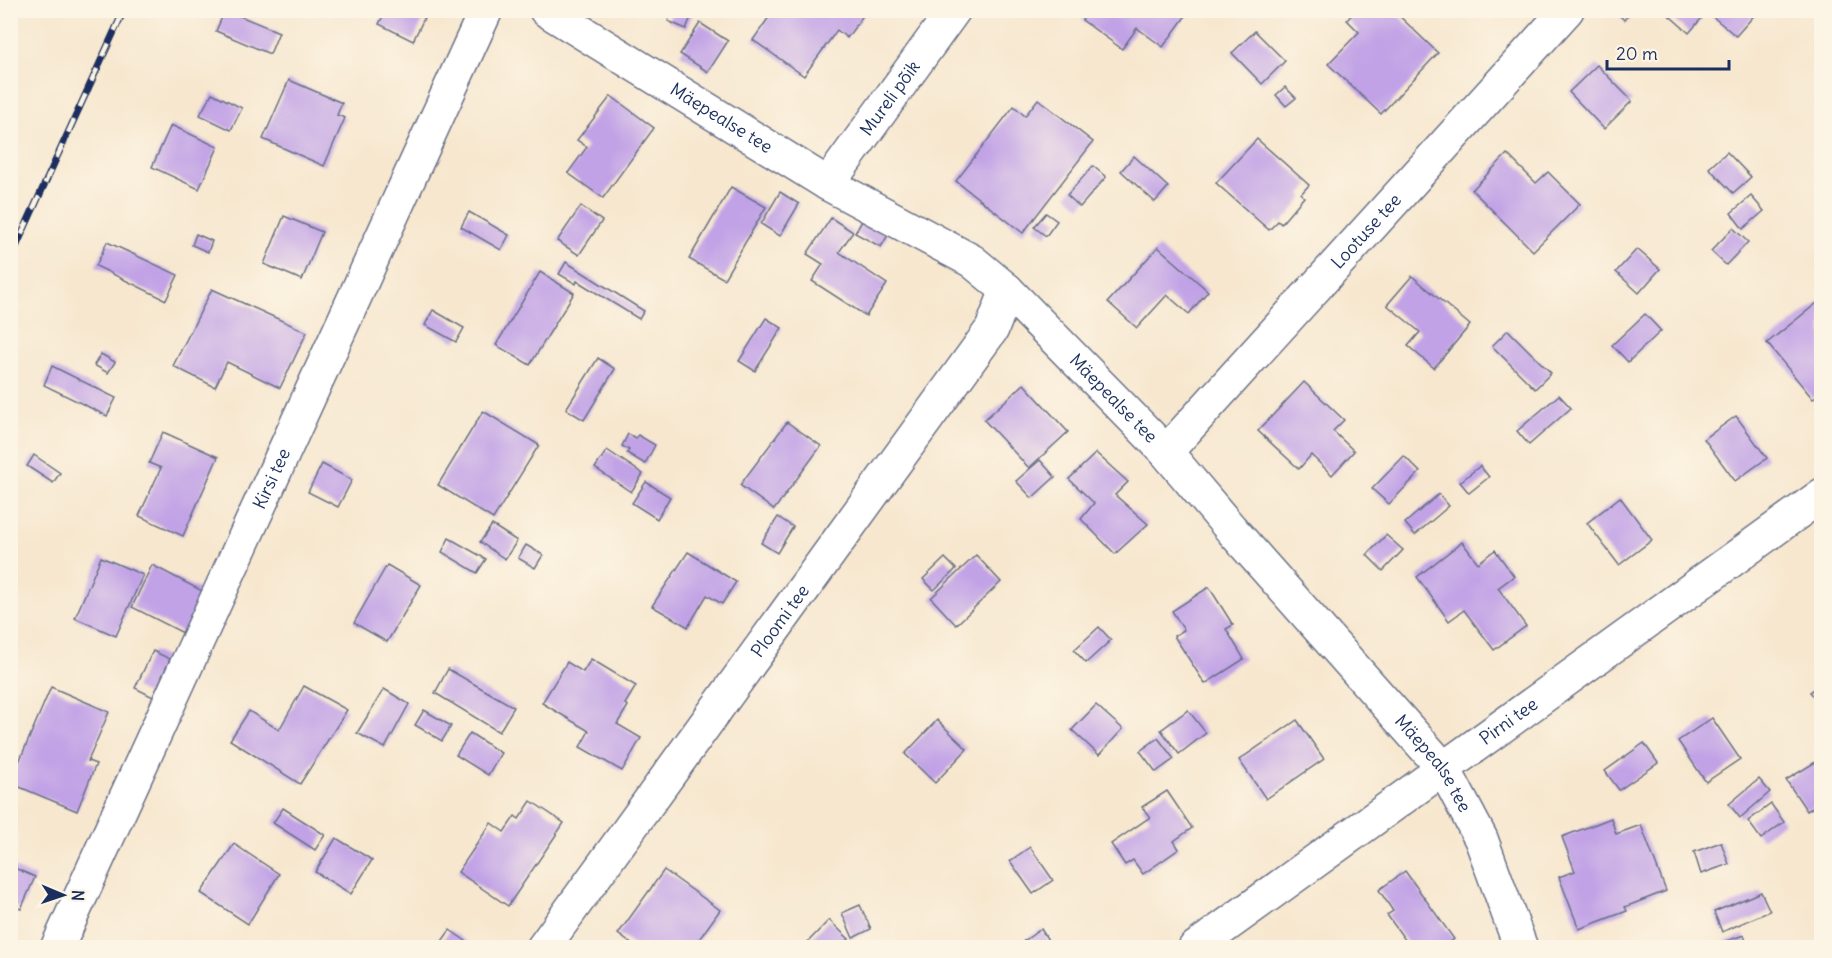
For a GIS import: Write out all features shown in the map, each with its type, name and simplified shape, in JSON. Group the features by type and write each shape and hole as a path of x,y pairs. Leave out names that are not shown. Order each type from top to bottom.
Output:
{"street":[{"name":"Kirsi tee","path":"57,948 486,10"},
{"name":"Mäepealse tee","path":"546,10 828,184 972,261 1006,290 1166,452 1230,529 1444,769 1481,839 1521,948"},
{"name":"Mureli põik","path":"828,184 954,10"},
{"name":"Lootuse tee","path":"1166,452 1567,10"},
{"name":"Ploomi tee","path":"543,948 992,328 1006,290"},
{"name":"Pirni tee","path":"1195,948 1821,495"}],"building":[{"path":"225,10 279,32 270,54 216,31"},
{"path":"386,10 428,10 413,41 379,24"},
{"path":"673,10 694,10 686,29 668,21"},
{"path":"774,10 867,10 847,38 837,30 804,76 753,40"},
{"path":"1089,10 1190,10 1163,47 1137,28 1122,49 1082,20"},
{"path":"1356,10 1393,10 1438,53 1381,114 1328,64 1359,32 1347,20"},
{"path":"1614,10 1633,10 1624,20"},
{"path":"1663,10 1759,10 1736,36 1707,12 1689,33"},
{"path":"700,23 728,41 708,72 680,54"},
{"path":"1255,31 1285,61 1262,84 1232,53"},
{"path":"1597,65 1632,101 1604,129 1569,92"},
{"path":"289,80 342,103 337,115 345,118 324,166 263,139"},
{"path":"1285,87 1296,98 1286,106 1276,95"},
{"path":"212,93 242,108 231,130 200,115"},
{"path":"611,96 654,128 603,198 568,173 587,147 577,140"},
{"path":"1038,99 1093,142 1023,233 956,181 1014,106 1025,116"},
{"path":"171,125 218,147 199,189 152,167"},
{"path":"1257,139 1309,185 1301,194 1304,197 1281,224 1278,221 1269,230 1216,183"},
{"path":"1727,152 1751,177 1733,193 1709,168"},
{"path":"1507,154 1536,183 1548,172 1580,204 1533,251 1472,190"},
{"path":"1134,156 1168,187 1155,202 1121,171"},
{"path":"1093,166 1106,177 1080,207 1067,195"},
{"path":"731,187 766,207 724,279 689,259"},
{"path":"780,192 799,204 780,236 761,224"},
{"path":"1751,196 1764,211 1743,229 1731,213"},
{"path":"581,206 602,221 579,255 557,241"},
{"path":"469,212 509,235 501,250 461,227"},
{"path":"1046,213 1057,221 1046,236 1034,227"},
{"path":"284,216 322,232 302,280 264,264"},
{"path":"831,218 853,232 839,252 887,284 866,316 812,281 823,264 807,254"},
{"path":"862,221 888,235 881,247 855,233"},
{"path":"1733,228 1748,242 1726,265 1711,251"},
{"path":"196,234 212,241 208,252 192,245"},
{"path":"107,242 178,275 166,300 96,266"},
{"path":"1158,247 1208,291 1189,314 1167,295 1137,328 1108,302"},
{"path":"1637,249 1660,269 1639,293 1616,272"},
{"path":"566,262 644,311 639,319 577,281 576,284 559,274"},
{"path":"540,272 574,293 530,365 496,345"},
{"path":"1412,276 1470,325 1434,368 1408,346 1420,332 1387,305"},
{"path":"212,289 307,332 280,388 227,362 215,387 173,366"},
{"path":"1822,299 1822,393 1813,399 1767,343"},
{"path":"433,310 464,328 456,342 425,325"},
{"path":"1645,314 1661,331 1628,362 1612,345"},
{"path":"766,318 782,328 755,371 739,361"},
{"path":"1508,330 1551,373 1535,389 1492,346"},
{"path":"101,354 115,362 108,373 94,365"},
{"path":"598,358 615,369 584,420 566,409"},
{"path":"52,366 116,398 107,416 44,385"},
{"path":"1304,382 1344,420 1333,431 1354,451 1332,475 1311,455 1299,469 1258,431"},
{"path":"1024,384 1068,432 1029,468 984,420"},
{"path":"1559,395 1571,408 1529,445 1517,431"},
{"path":"483,411 539,445 493,519 438,485"},
{"path":"1736,416 1767,458 1735,481 1704,439"},
{"path":"787,422 821,446 774,510 740,485"},
{"path":"163,432 218,457 183,536 139,516 161,468 149,463"},
{"path":"628,434 636,438 638,435 655,445 645,464 627,453 629,450 622,446"},
{"path":"607,450 643,474 631,492 595,468"},
{"path":"1096,453 1128,482 1115,495 1148,524 1115,554 1081,519 1094,503 1069,479"},
{"path":"34,455 60,473 53,483 27,466"},
{"path":"1404,456 1420,472 1389,504 1372,489"},
{"path":"1040,460 1055,477 1032,498 1016,481"},
{"path":"322,464 352,480 338,507 308,492"},
{"path":"1480,466 1489,477 1469,493 1460,482"},
{"path":"646,482 670,497 657,519 632,503"},
{"path":"1439,494 1449,506 1415,535 1405,523"},
{"path":"1620,497 1652,540 1619,565 1587,523"},
{"path":"778,517 793,527 777,553 761,543"},
{"path":"492,525 517,541 505,559 480,542"},
{"path":"1386,535 1403,550 1383,571 1367,555"},
{"path":"449,538 486,559 477,573 442,552"},
{"path":"1462,542 1478,563 1495,550 1514,576 1498,588 1526,626 1494,650 1464,610 1449,621 1417,577"},
{"path":"526,545 543,555 535,568 518,558"},
{"path":"688,552 736,582 722,604 707,595 688,627 652,606"},
{"path":"976,555 1001,582 956,625 931,598"},
{"path":"101,557 143,575 116,636 75,618"},
{"path":"945,558 956,569 934,590 923,579"},
{"path":"152,565 206,593 185,634 132,607"},
{"path":"387,565 421,585 387,642 354,623"},
{"path":"1209,587 1233,625 1226,629 1244,659 1205,684 1174,636 1184,630 1172,611"},
{"path":"1099,627 1111,640 1086,663 1074,650"},
{"path":"153,651 170,659 153,697 135,688"},
{"path":"591,659 636,686 617,724 641,738 622,771 580,747 589,731 542,703 567,662 583,672"},
{"path":"448,669 514,707 499,732 435,693"},
{"path":"1822,684 1822,707 1810,692"},
{"path":"304,686 347,710 300,784 230,740 249,711 279,730"},
{"path":"51,687 109,712 88,761 96,764 77,811 10,783"},
{"path":"384,689 409,704 385,748 357,733"},
{"path":"1096,705 1123,729 1099,755 1072,730"},
{"path":"424,710 451,726 442,741 415,725"},
{"path":"1188,710 1206,733 1179,754 1161,730"},
{"path":"1712,718 1740,759 1706,782 1678,741"},
{"path":"937,720 967,749 935,783 905,754"},
{"path":"1297,720 1324,759 1266,799 1239,760"},
{"path":"470,733 501,753 488,775 456,755"},
{"path":"1158,738 1174,759 1156,772 1140,751"},
{"path":"1644,743 1658,763 1619,790 1605,771"},
{"path":"1822,758 1822,802 1807,811 1786,780"},
{"path":"1759,779 1770,792 1740,818 1729,804"},
{"path":"1167,791 1192,828 1174,841 1179,849 1143,874 1133,860 1125,865 1111,844 1150,817 1142,807"},
{"path":"531,801 564,823 508,906 458,872 491,823 504,832 515,816 519,819"},
{"path":"1771,804 1784,822 1761,839 1748,821"},
{"path":"283,808 325,835 315,850 273,823"},
{"path":"1611,818 1616,834 1641,825 1666,891 1625,907 1627,911 1579,929 1559,877 1575,871 1562,837"},
{"path":"336,838 372,860 351,894 315,872"},
{"path":"1721,842 1729,864 1701,874 1694,852"},
{"path":"234,844 279,874 248,924 201,893"},
{"path":"1030,847 1053,880 1033,894 1010,861"},
{"path":"10,866 35,877 21,909 10,905"},
{"path":"664,870 720,910 693,948 637,948 618,934"},
{"path":"1405,871 1454,939 1443,948 1411,948 1387,915 1393,911 1379,890"},
{"path":"1761,892 1770,911 1722,932 1714,912"},
{"path":"860,905 871,929 853,938 842,913"},
{"path":"829,920 849,939 840,948 802,948"},
{"path":"1041,929 1053,948 1014,948"},
{"path":"450,930 476,948 437,948"},
{"path":"1744,935 1748,948 1715,948 1714,945"}],"railway":[{"path":"10,260 124,10"}]}
